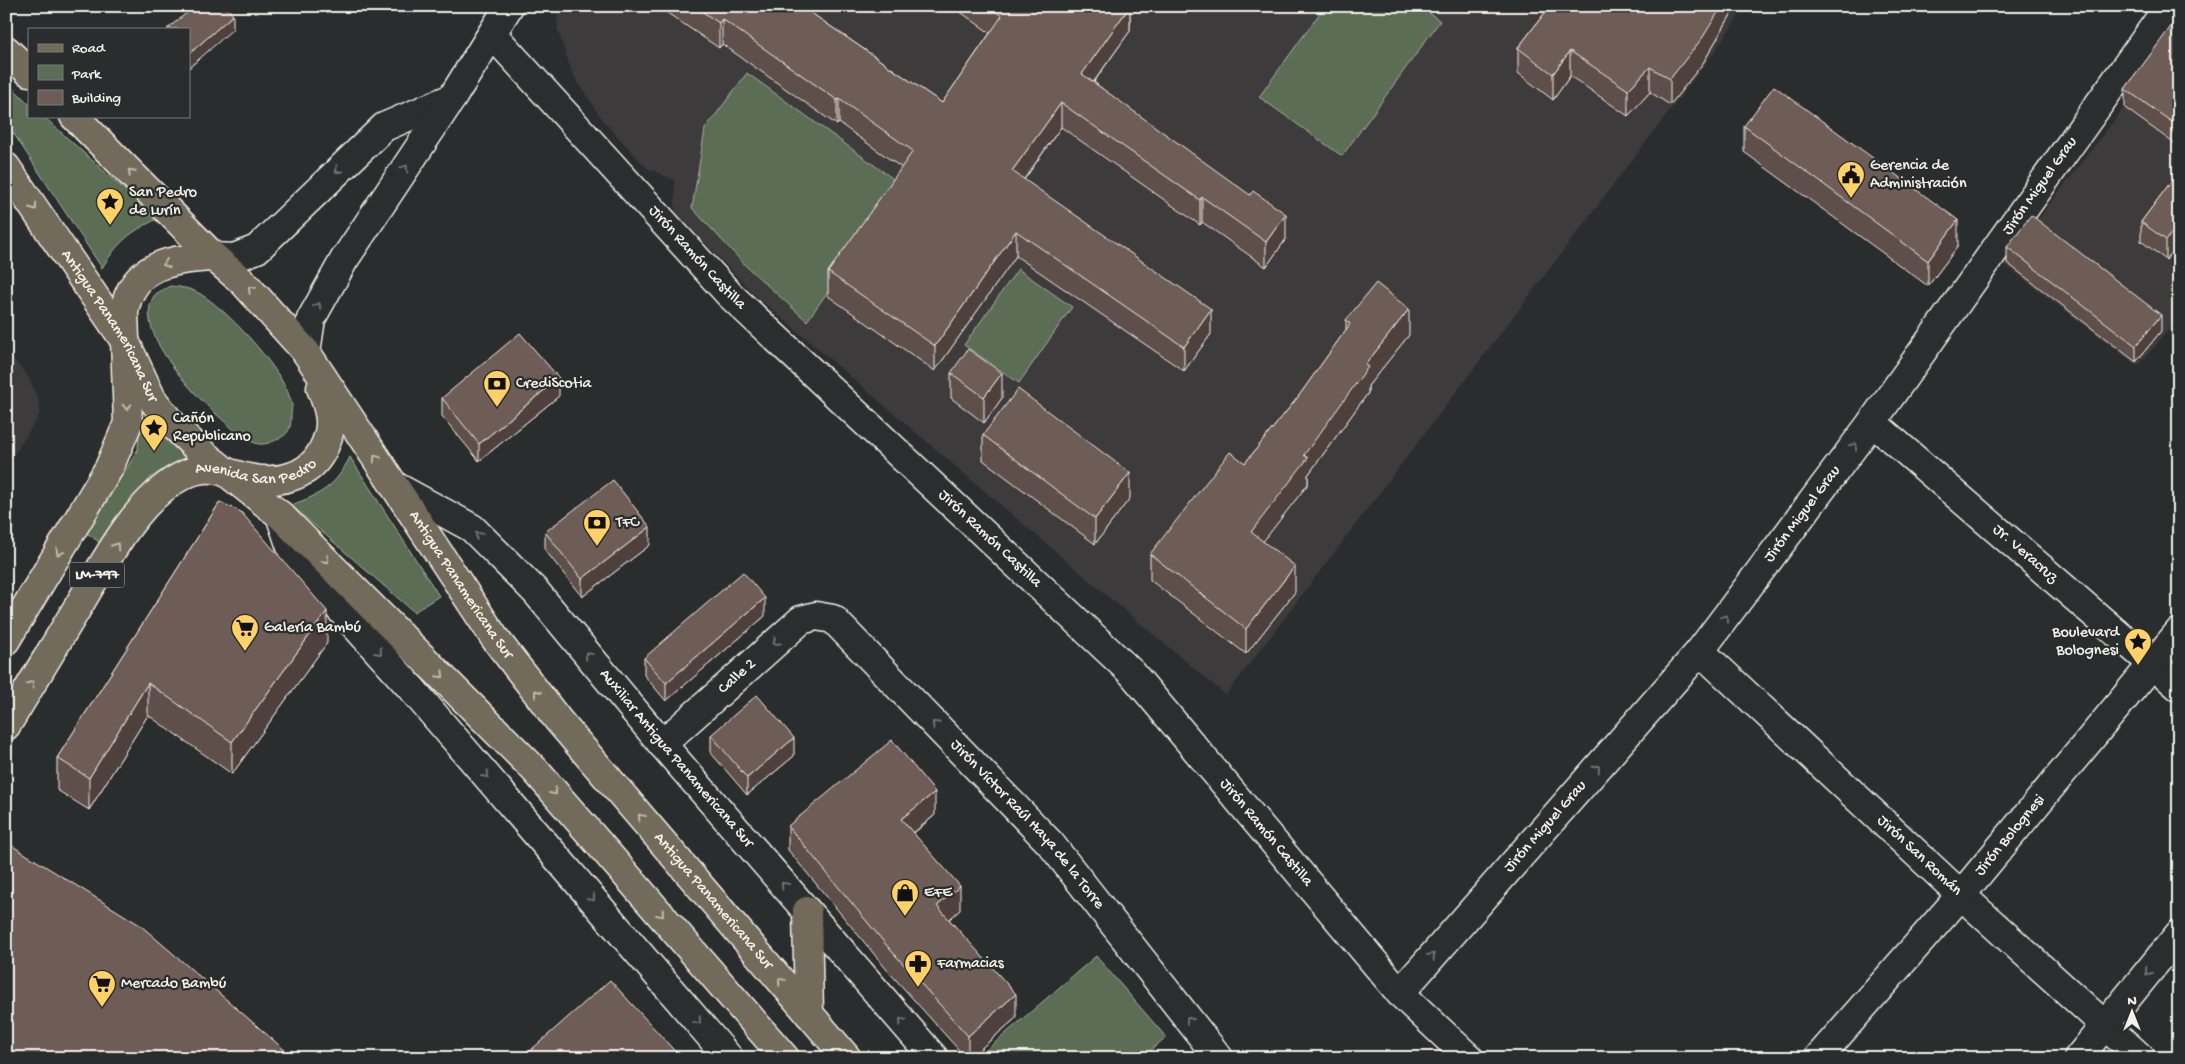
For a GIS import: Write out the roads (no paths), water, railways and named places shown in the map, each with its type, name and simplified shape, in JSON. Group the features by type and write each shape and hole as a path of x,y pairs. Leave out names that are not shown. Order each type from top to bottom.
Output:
{"main road":[{"path":"6,50 28,71"},
{"name":"Antigua Panamericana Sur","path":"76,118 214,256 256,295 306,352 494,637 558,720 847,1058"},
{"name":"Antigua Panamericana Sur","path":"6,167 125,341 152,399 170,422 201,452 280,515 535,770 785,1058"},
{"name":"LM-797","path":"6,640 109,468 128,423 124,312 126,298 141,276 169,262 214,256"},
{"name":"Avenida San Pedro","path":"6,726 102,568 147,502 180,477 198,469 224,470 249,478 281,479 290,478 305,471 317,460 326,445 330,429 330,412 306,352"},
{"path":"806,911 809,1014"}],"street":[{"path":"306,352 311,320 344,260 493,35 509,6"},
{"name":"Jirón Miguel Grau","path":"1400,993 1700,651 1872,422 2169,6"},
{"path":"2174,6 2179,10"},
{"name":"Jirón Ramón Castilla","path":"493,35 729,294 1132,673 1400,993 1469,1058"},
{"path":"214,256 234,258 257,249 384,127 452,98"},
{"name":"Jr. Veracruz","path":"1872,422 2179,687"},
{"name":"Auxiliar Antigua Panamericana Sur","path":"395,486 472,528 536,592 662,744 934,1058"},
{"path":"280,515 296,559 411,688 729,1058"},
{"name":"Calle 2","path":"662,744 801,620 816,616"},
{"name":"Jirón Víctor Raúl Haya de la Torre","path":"816,616 833,619 1050,843 1219,1058"},
{"name":"Jirón Bolognesi","path":"1818,1058 1961,895 2179,632"},
{"name":"Jirón San Román","path":"1700,651 1961,895 2106,1024 2141,1058"},
{"path":"2078,1058 2179,934"}],"place":[{"name":"Gerencia de Administración","path":"1851,199"},
{"name":"San Pedro de Lurín","path":"110,226"},
{"name":"CrediScotia","path":"497,408"},
{"name":"Cañón Republicano","path":"154,452"},
{"name":"TFC","path":"597,547"},
{"name":"Galería Bambú","path":"245,652"},
{"name":"Boulevard Bolognesi","path":"2138,666"},
{"name":"EFE","path":"905,917"},
{"name":"Farmacias","path":"918,988"},
{"name":"Mercado Bambú","path":"102,1008"}]}
